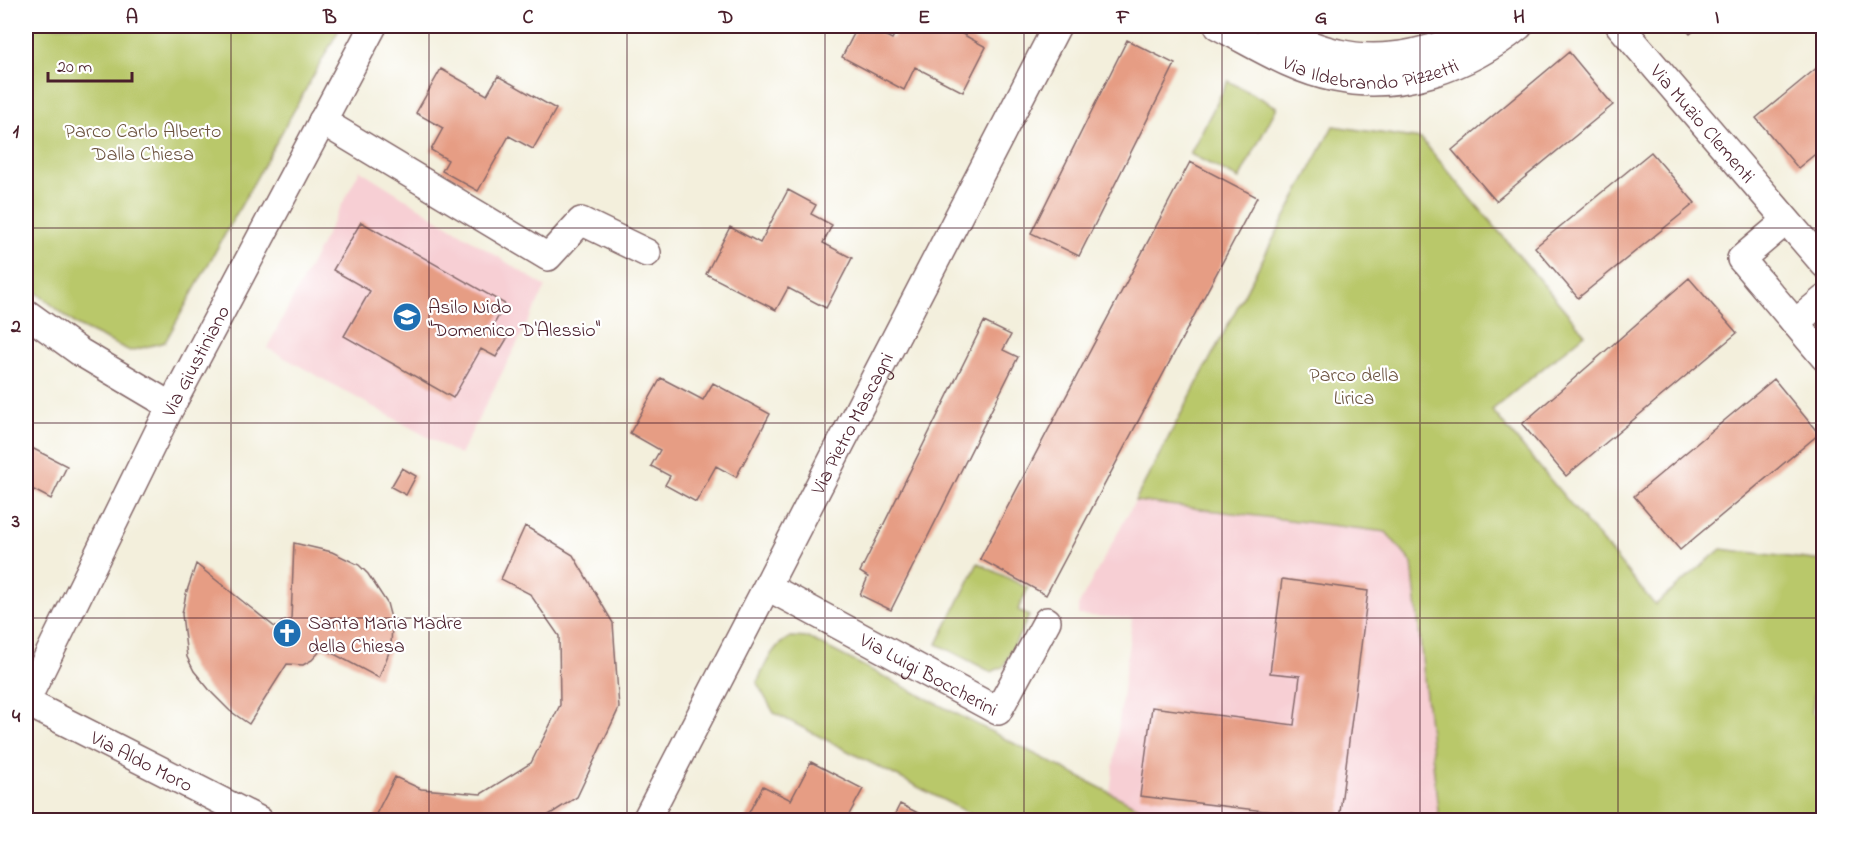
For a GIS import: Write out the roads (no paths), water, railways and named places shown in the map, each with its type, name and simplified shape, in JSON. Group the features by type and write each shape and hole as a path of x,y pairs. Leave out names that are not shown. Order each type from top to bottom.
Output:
{"street":[{"name":"Via Giustiniano","path":"26,701 171,406 373,26"},
{"name":"Via Pietro Mascagni","path":"646,820 1057,26"},
{"name":"Via Ildebrando Pizzetti","path":"1218,26 1315,72 1335,78 1365,82 1392,82 1433,72 1476,55 1519,26"},
{"name":"Via Ildebrando Pizzetti","path":"1269,26 1322,49 1340,54 1379,56 1404,53 1453,41 1481,26"},
{"name":"Via Muzio Clementi","path":"1620,26 1824,264"},
{"path":"322,121 548,257 581,221 647,253"},
{"path":"1786,221 1741,259 1824,357"},
{"path":"1795,323 1824,299"},
{"path":"26,313 80,352 171,406"},
{"name":"Via Luigi Boccherini","path":"768,587 998,711 1047,621"},
{"name":"Via Aldo Moro","path":"26,701 259,820"}],"place":[{"name":"Asilo Nido \"Domenico D'Alessio\"","path":"407,317"},
{"name":"Santa Maria Madre della Chiesa","path":"287,633"}],"park label":[{"name":"Parco Carlo Alberto Dalla Chiesa","path":"143,142"},
{"name":"Parco della Lirica","path":"1354,386"}]}
